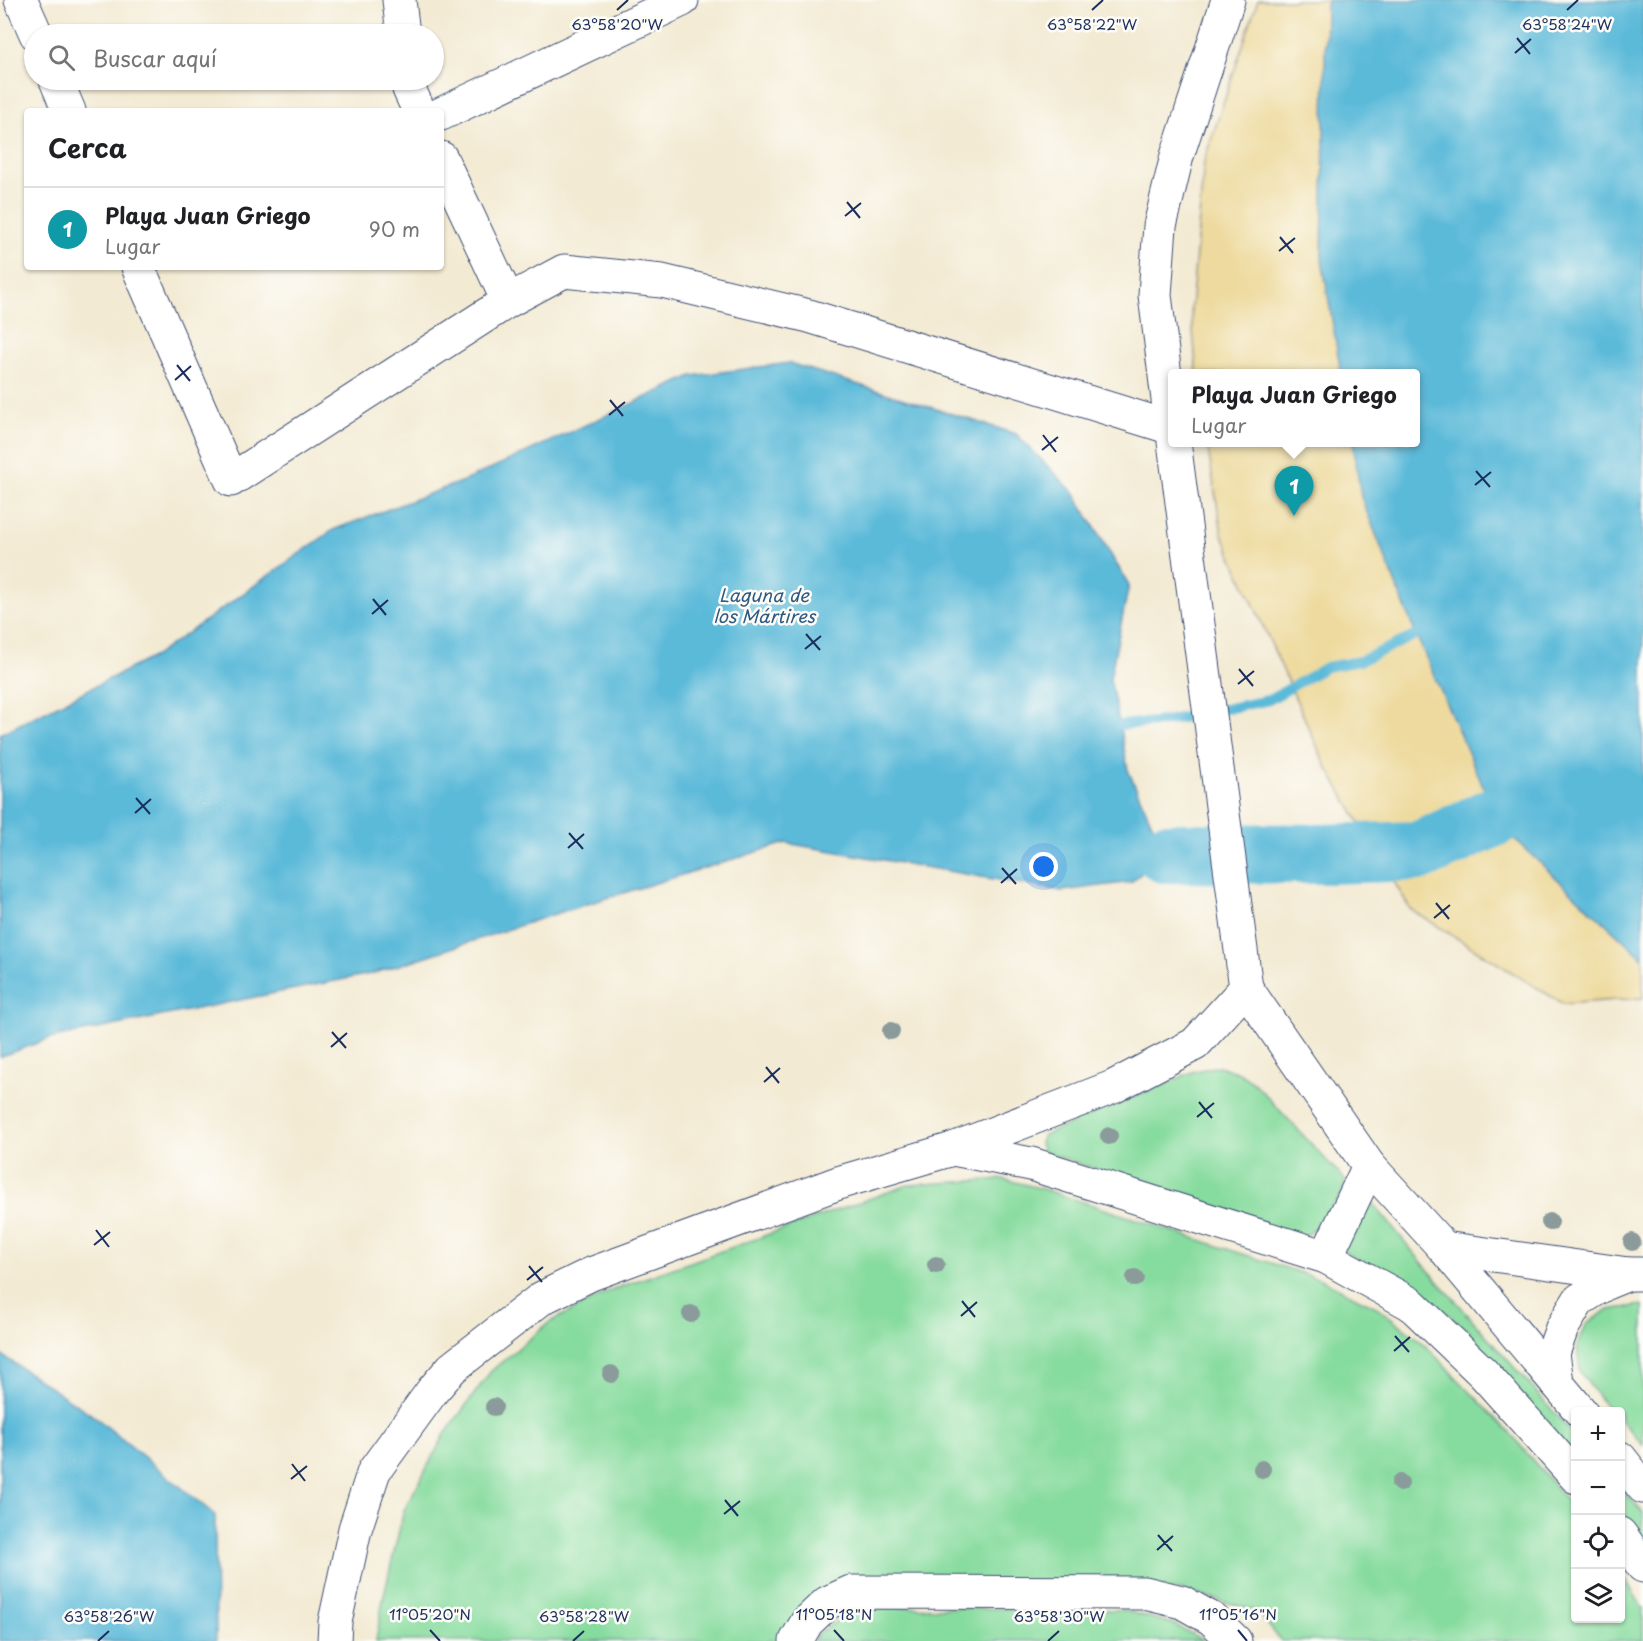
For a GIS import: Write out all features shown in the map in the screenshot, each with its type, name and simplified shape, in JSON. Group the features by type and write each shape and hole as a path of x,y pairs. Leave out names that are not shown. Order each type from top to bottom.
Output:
{"street":[{"path":"21,0 32,24"},
{"path":"399,0 402,24"},
{"path":"444,113 682,0"},
{"path":"1168,397 1155,295 1160,226 1177,156 1228,0"},
{"path":"60,90 68,108"},
{"path":"410,90 418,108"},
{"path":"444,164 508,301"},
{"path":"139,270 231,480 508,301 564,272 662,281 809,316 1168,427"},
{"path":"1175,447 1245,983 1370,1166 1444,1248 1577,1407"},
{"path":"334,1641 335,1622 355,1529 375,1471 433,1390 452,1368 542,1298 591,1274 841,1182 953,1149 1113,1087 1195,1044 1245,983"},
{"path":"953,1149 1031,1164 1326,1257 1412,1304 1483,1373 1571,1472"},
{"path":"1326,1257 1370,1166"},
{"path":"1444,1248 1636,1274"},
{"path":"1557,1383 1553,1353 1562,1328 1579,1300 1606,1283 1636,1274"},
{"path":"1622,1461 1643,1487"},
{"path":"1625,1541 1643,1566"},
{"path":"796,1641 807,1622 827,1603 851,1592 1145,1593 1182,1602 1212,1619 1235,1641"}],"green space":[{"path":"1219,1066 1239,1073 1256,1085 1345,1180 1343,1193 1309,1234 1301,1237 1044,1152 1041,1147 1040,1142 1044,1135 1195,1071"},
{"path":"1003,1179 1043,1189 1320,1279 1378,1308 1420,1340 1508,1431 1571,1505 1571,1623 1625,1623 1625,1579 1643,1609 1643,1641 1281,1641 1257,1611 1181,1590 937,1579 798,1614 777,1641 376,1641 383,1599 404,1510 445,1434 491,1371 550,1322 614,1289 908,1185"},
{"path":"1371,1201 1424,1265 1571,1431 1571,1452 1467,1331 1442,1309 1410,1287 1340,1250"},
{"path":"1643,1305 1643,1445 1625,1425 1625,1407 1607,1407 1580,1372 1577,1346 1587,1323 1608,1310"},
{"path":"1625,1493 1643,1513 1643,1537 1625,1515"},
{"path":"885,1607 1122,1610 1174,1624 1204,1641 813,1641 818,1634 849,1612"}],"sand":[{"path":"1258,0 1328,0 1326,5 1322,260 1340,369 1197,369 1191,310 1204,161"},
{"path":"1208,447 1354,447 1362,497 1501,827 1643,958 1643,998 1563,1004 1410,909 1325,764 1222,534"}],"water":[{"path":"1328,0 1643,0 1643,958 1501,827 1416,635 1361,497 1354,447 1420,447 1420,369 1340,369 1322,260 1326,5"},
{"name":"Laguna de los Mártires","path":"789,363 1016,434 1074,493 1129,585 1110,678 1128,770 1165,853 1131,882 1062,891 786,843 555,914 375,973 48,1039 0,1057 0,734 155,656 333,530 466,480 692,376"},
{"path":"0,1354 94,1416 215,1515 216,1641 0,1641"}],"waterway":[{"path":"1120,725 1166,721 1269,700 1326,667 1360,661 1416,635"},
{"path":"1165,853 1325,854 1420,851 1496,816"}],"place":[{"name":"Playa Juan Griego","path":"1294,516"}]}
